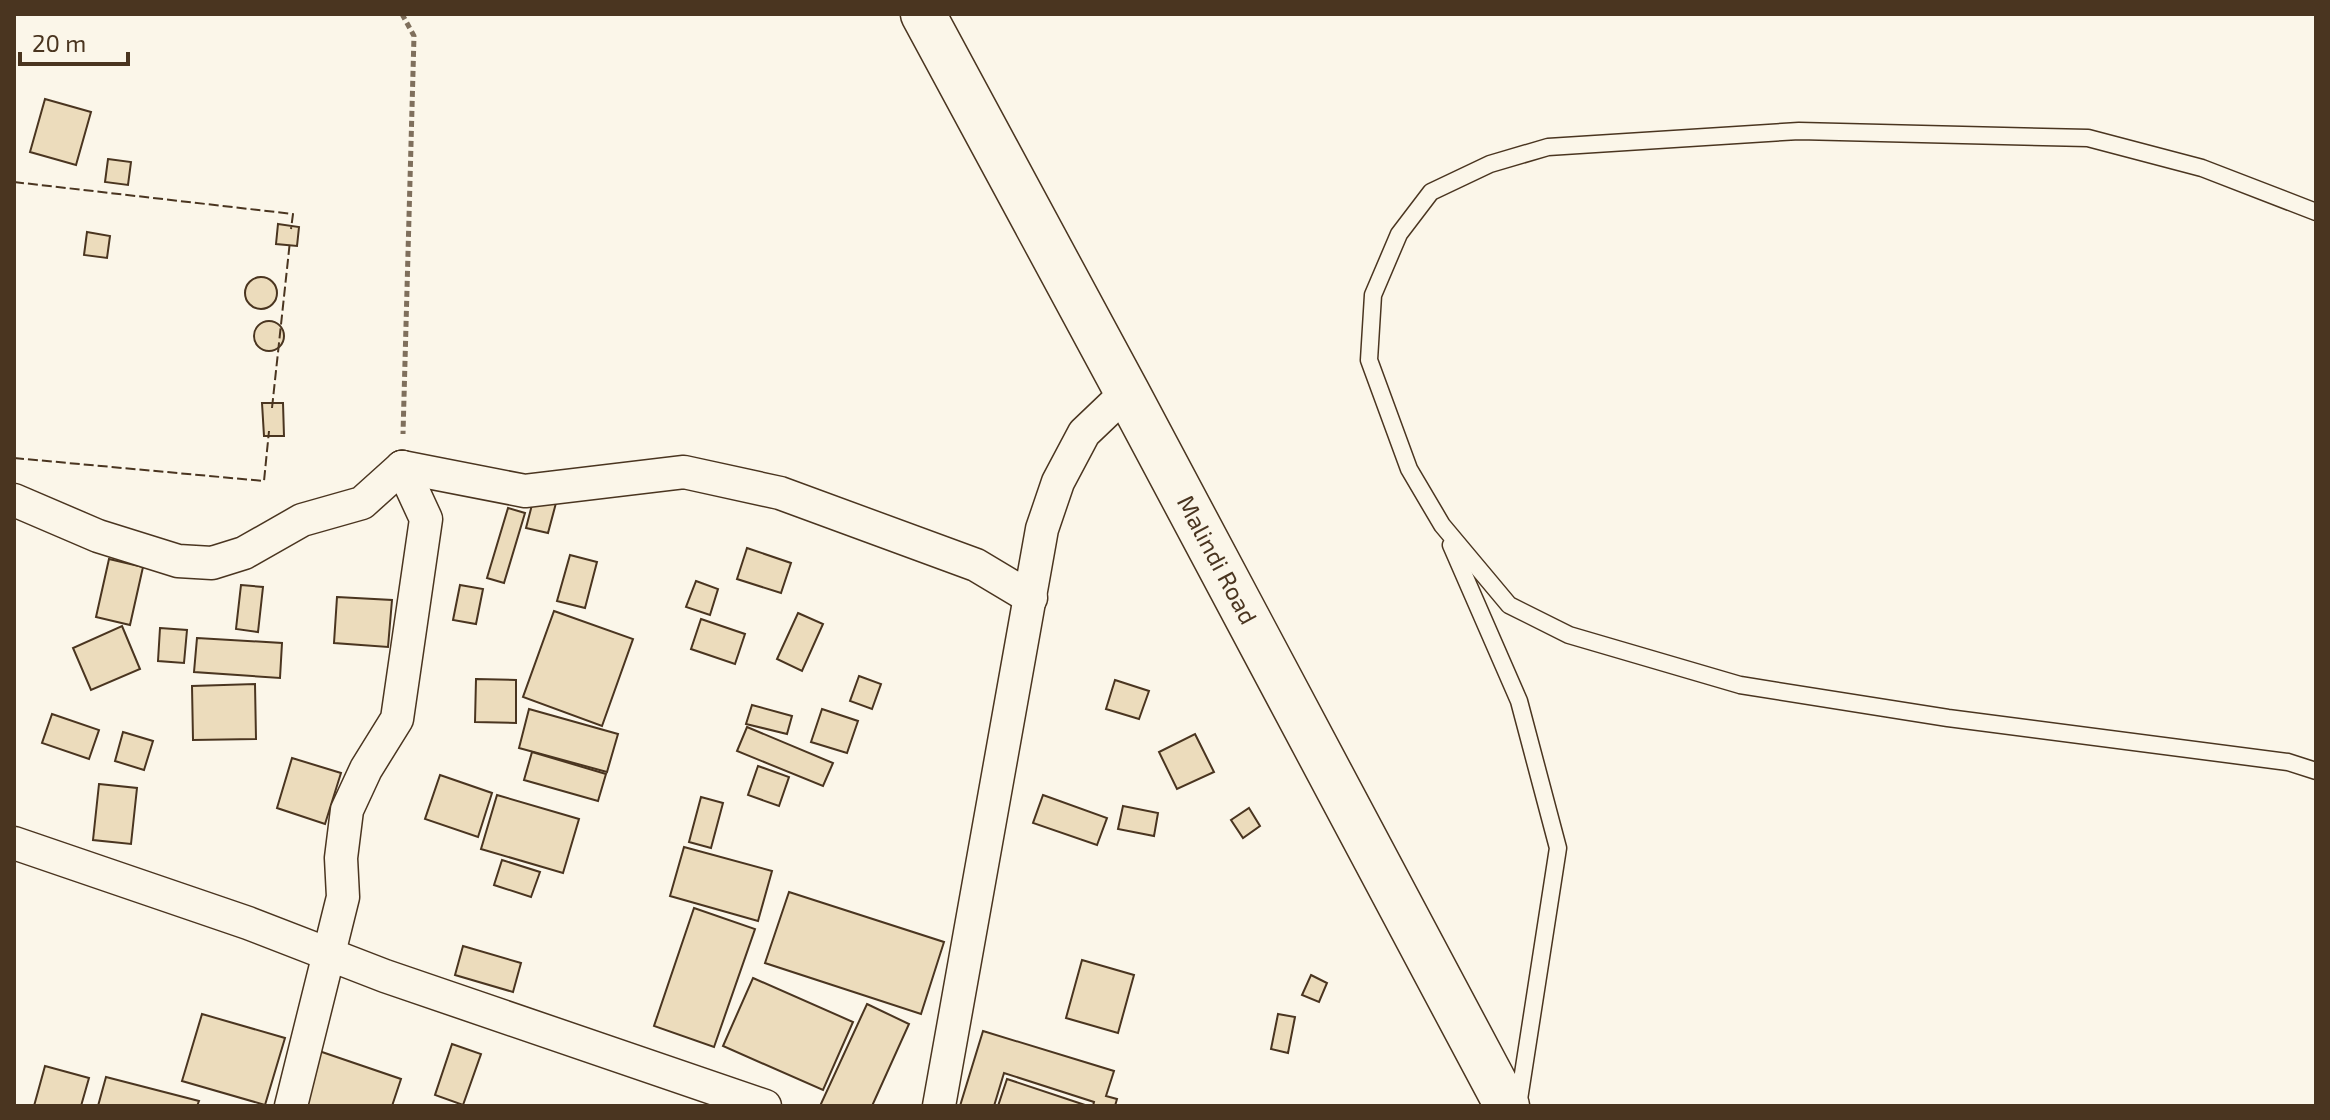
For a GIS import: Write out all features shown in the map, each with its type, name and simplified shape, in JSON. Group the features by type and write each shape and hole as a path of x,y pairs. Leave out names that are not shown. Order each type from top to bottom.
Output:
{"highway":[{"name":"Malindi Road","path":"923,14 1507,1106"}],"street":[{"path":"939,1106 1042,529 1058,482 1084,433 1127,392"},
{"path":"14,500 98,536 178,561 212,563 244,553 302,520 362,503 402,467"},
{"path":"402,467 525,491 684,472 780,493 976,565 1031,598"},
{"path":"291,1106 343,897 341,858 347,810 366,769 397,719 426,519 402,467"},
{"path":"14,843 765,1106"}],"lane":[{"path":"1518,1106 1558,848 1519,701 1442,525 1409,469 1369,360 1373,295 1399,234 1431,192 1490,164 1548,147 1799,131 2088,138 2202,168 2316,212"},
{"path":"1442,525 1509,605 1569,635 1740,685 1948,718 2288,762 2316,771"},
{"path":"2288,762 2316,755"}],"path":[{"path":"402,14 414,36 402,467"}],"building":[{"path":"45,99 91,112 76,165 30,152"},
{"path":"108,159 131,162 128,185 105,182"},
{"path":"278,224 299,227 297,246 276,244"},
{"path":"87,232 110,236 107,258 84,255"},
{"path":"261,277 273,281 277,293 273,305 261,309 249,305 245,293 249,281"},
{"path":"269,321 280,325 284,336 280,347 269,351 258,347 254,336 258,325"},
{"path":"262,403 283,403 284,436 264,436"},
{"path":"534,497 556,503 548,533 526,528"},
{"path":"508,508 525,513 504,583 487,578"},
{"path":"747,548 791,563 781,593 737,579"},
{"path":"570,555 597,562 585,608 557,601"},
{"path":"109,559 143,567 130,625 96,617"},
{"path":"696,581 718,589 710,615 686,607"},
{"path":"241,585 263,587 258,632 236,629"},
{"path":"460,585 483,589 476,624 453,620"},
{"path":"337,597 392,600 388,647 334,643"},
{"path":"554,611 633,639 602,726 523,697"},
{"path":"798,613 823,624 802,671 777,659"},
{"path":"701,619 745,634 735,664 691,649"},
{"path":"122,626 140,669 91,690 73,648"},
{"path":"160,628 187,630 184,663 158,661"},
{"path":"197,638 282,643 280,678 194,672"},
{"path":"859,676 881,684 872,709 850,701"},
{"path":"476,679 516,680 516,723 475,722"},
{"path":"1115,680 1149,691 1139,719 1106,709"},
{"path":"255,684 256,739 193,740 192,686"},
{"path":"752,705 792,716 787,734 746,724"},
{"path":"529,709 618,734 607,772 519,748"},
{"path":"822,709 858,721 847,753 811,742"},
{"path":"52,714 99,730 89,759 42,743"},
{"path":"747,727 833,763 823,786 737,751"},
{"path":"123,732 153,741 144,770 115,761"},
{"path":"1195,734 1214,772 1177,789 1159,752"},
{"path":"532,752 606,774 598,801 524,780"},
{"path":"292,758 341,773 325,824 277,808"},
{"path":"758,766 789,777 779,806 748,795"},
{"path":"440,775 492,793 478,837 425,819"},
{"path":"99,784 137,788 131,844 93,840"},
{"path":"497,795 579,819 563,873 481,849"},
{"path":"1043,795 1107,818 1097,845 1033,823"},
{"path":"701,797 723,803 711,848 689,842"},
{"path":"1123,806 1158,813 1154,836 1118,829"},
{"path":"1249,808 1260,826 1243,838 1231,820"},
{"path":"684,847 772,871 758,921 670,896"},
{"path":"502,860 540,872 531,897 494,885"},
{"path":"789,892 944,942 921,1014 765,963"},
{"path":"694,908 755,929 714,1047 654,1026"},
{"path":"463,946 521,963 513,992 455,975"},
{"path":"1082,960 1134,975 1118,1033 1066,1018"},
{"path":"1311,975 1327,983 1319,1002 1302,995"},
{"path":"753,978 853,1022 823,1090 723,1046"},
{"path":"867,1004 909,1024 872,1106 820,1106"},
{"path":"202,1014 285,1038 265,1105 182,1081"},
{"path":"1278,1014 1295,1017 1288,1053 1271,1049"},
{"path":"983,1031 1114,1071 1106,1096 1117,1099 1115,1106 1093,1106 1094,1102 1004,1073 994,1106 960,1106"},
{"path":"452,1044 481,1054 463,1105 435,1095"},
{"path":"319,1051 401,1079 392,1106 300,1106"},
{"path":"45,1066 89,1078 81,1106 34,1106"},
{"path":"106,1077 199,1101 197,1106 98,1106"},
{"path":"1007,1079 1088,1106 998,1106"}],"fence":[{"path":"14,182 293,214 291,229"},
{"path":"272,408 290,241"},
{"path":"14,458 264,481 269,431"}]}
